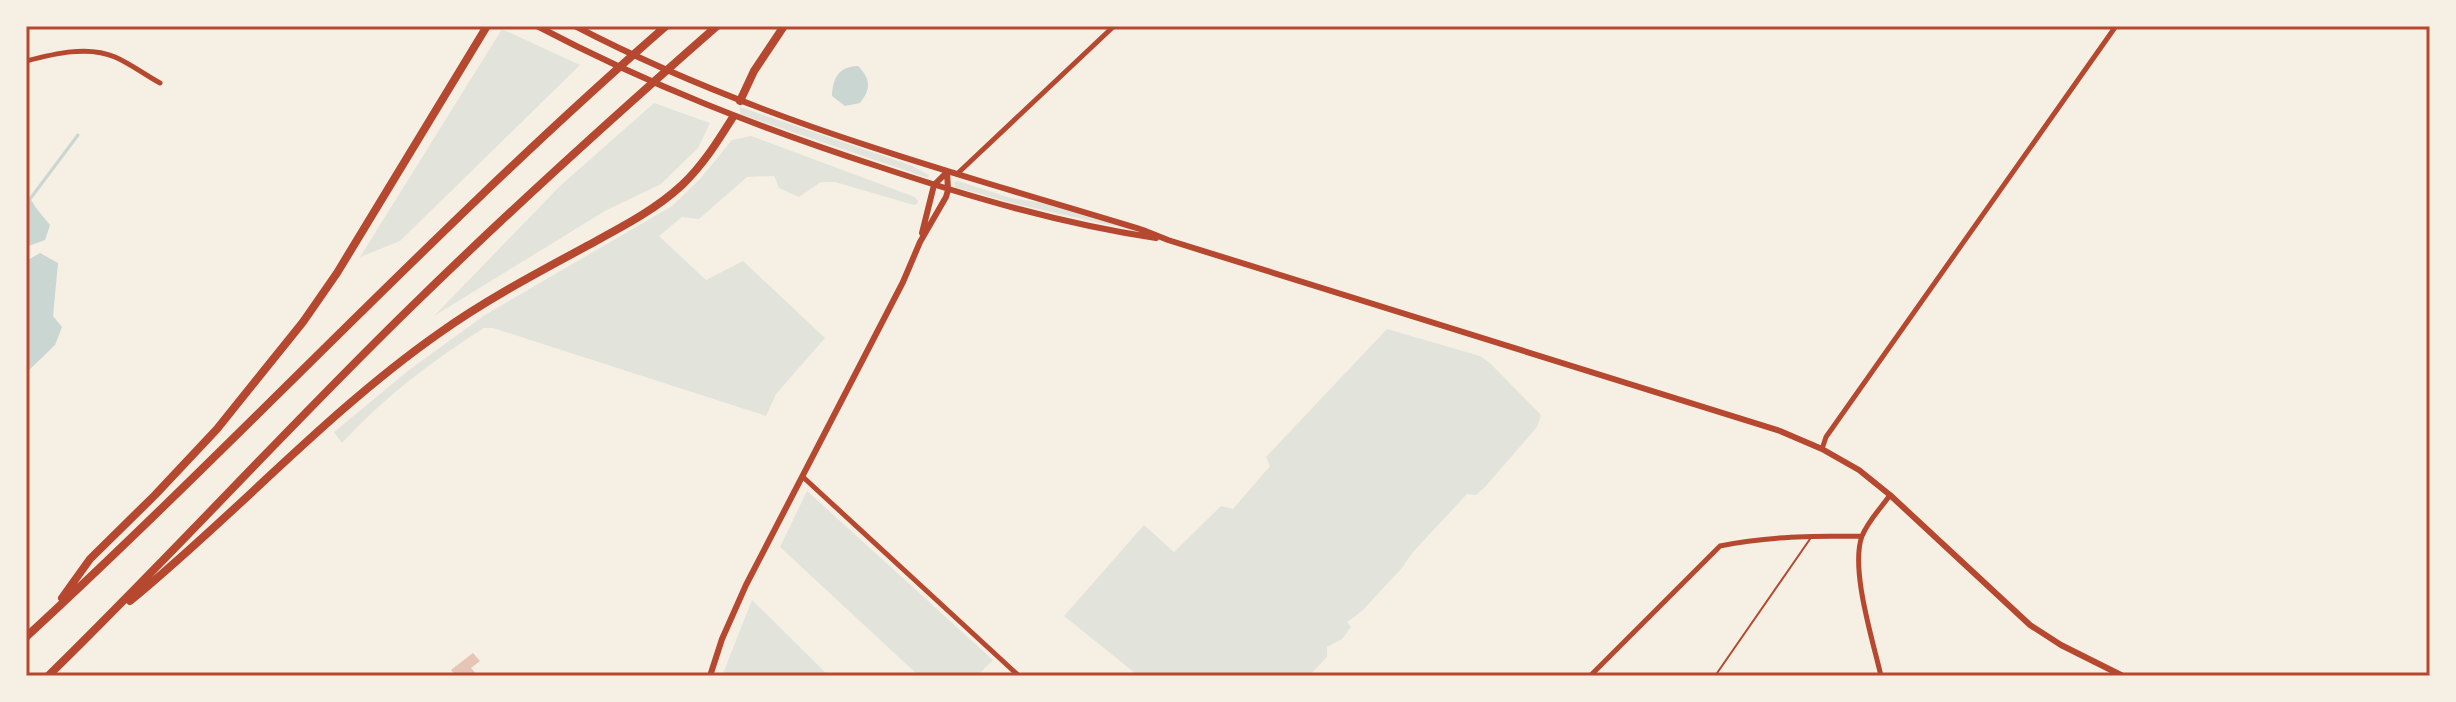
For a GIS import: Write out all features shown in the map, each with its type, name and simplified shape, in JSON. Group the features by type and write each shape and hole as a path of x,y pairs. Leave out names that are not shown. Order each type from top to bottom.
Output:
{"highway":[{"path":"50,615 90,559 217,429 303,322 337,273 487,26"},
{"path":"26,637 574,106 666,26"},
{"path":"48,676 409,309 598,130 717,26"},
{"path":"740,101 754,71 784,26"},
{"path":"102,624 176,564 331,420 437,334 495,296 662,202 701,165 733,117"}],"street":[{"path":"537,26 733,117 948,190 1038,214 1168,240"},
{"path":"575,26 701,85 814,129 1765,426 1822,449 1859,470 1890,495 2030,625 2061,645 2123,676"},
{"path":"957,174 1114,26"},
{"path":"1822,449 1826,437 2116,26"},
{"path":"26,61 88,51 112,56 160,83"},
{"path":"733,117 740,101"},
{"path":"920,242 934,185 947,172"},
{"path":"710,676 722,639 746,585 948,190 947,172"},
{"path":"803,477 1019,676"},
{"path":"1881,676 1858,556 1862,536 1890,495"},
{"path":"1590,676 1720,546 1812,536 1862,536"}],"lane":[{"path":"1715,676 1812,536"}],"shaded area":[{"path":"502,29 580,65 400,241 360,257"},
{"path":"858,66 867,80 866,93 860,103 845,106 832,96 834,84 841,71"},
{"path":"654,103 710,123 698,148 661,184 605,211 434,316 560,186"},
{"path":"740,107 910,165 929,175 928,178 740,114"},
{"path":"751,136 915,197 918,201 914,205 835,182 821,182 799,197 779,188 774,176 747,177 699,219 682,217 659,236 706,280 743,261 825,338 776,394 766,416 493,328 484,328 409,381 342,443 334,432 409,370 485,315 672,206 700,179 732,140"},
{"path":"954,182 1136,231 955,187"},
{"path":"26,191 50,225 45,240 26,247"},
{"path":"40,253 58,263 53,316 62,327 55,345 26,373 26,261"},
{"path":"1387,329 1480,356 1541,415 1537,427 1485,487 1476,495 1467,494 1361,612 1347,622 1351,627 1342,639 1327,647 1327,657 1309,676 1135,676 1064,616 1144,525 1174,552 1221,506 1233,509 1270,466 1266,457"},
{"path":"807,491 993,660 977,676 919,676 780,547"},
{"path":"752,600 829,676 722,676"}],"building":[{"path":"473,653 480,661 471,668 478,676 456,676 451,670"}],"waterway":[{"path":"30,199 78,135"}]}
